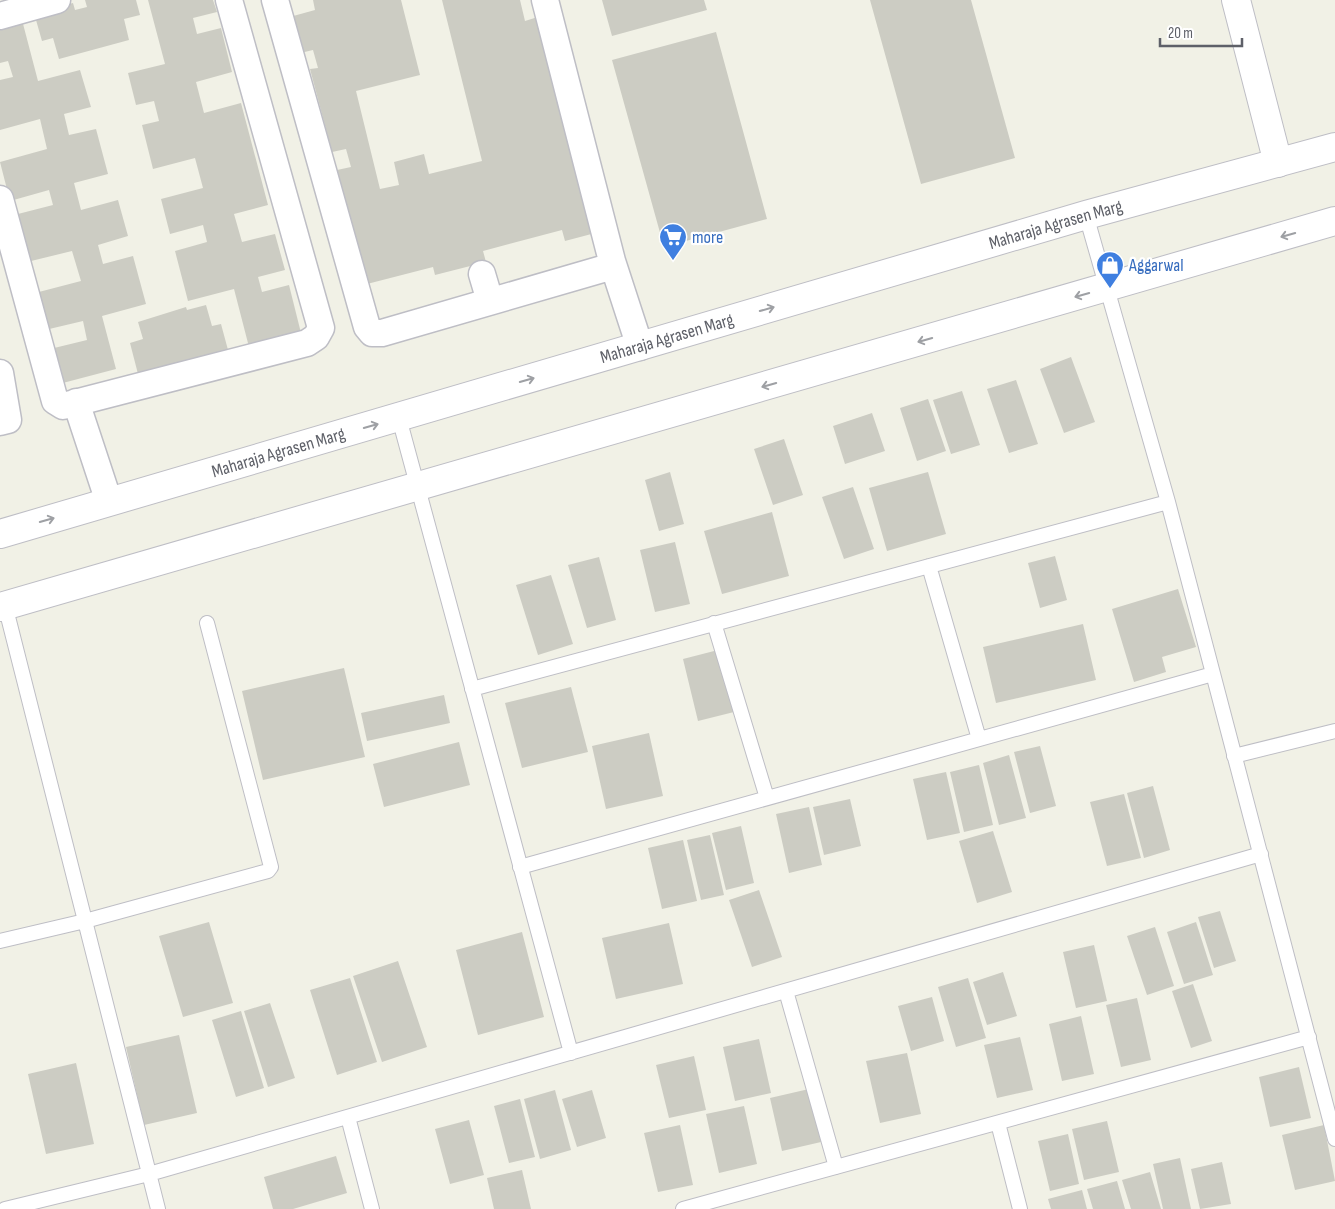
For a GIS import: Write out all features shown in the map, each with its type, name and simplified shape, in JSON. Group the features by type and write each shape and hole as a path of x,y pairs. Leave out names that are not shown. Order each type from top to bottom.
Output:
{"street":[{"path":"0,16 57,0"},
{"path":"0,199 55,401 64,406 307,343 316,337 321,328 229,0"},
{"path":"275,0 368,327 372,333 382,333 606,268 612,261"},
{"path":"545,0 612,261 640,347"},
{"path":"1236,0 1278,163"},
{"name":"Maharaja Agrasen Marg","path":"0,534 1086,215 1335,147"},
{"path":"3,606 1335,222"},
{"path":"482,274 490,301"},
{"path":"0,373 8,420 0,422"},
{"path":"76,402 109,502"}],"lane":[{"path":"1086,215 1168,502 1335,1139"},
{"path":"399,418 571,1052"},
{"path":"472,689 1168,502"},
{"path":"929,566 979,739"},
{"path":"3,606 158,1209"},
{"path":"0,942 85,921 268,870 271,867 207,623"},
{"path":"714,624 767,798"},
{"path":"520,867 1213,674"},
{"path":"1234,756 1335,731"},
{"path":"5,1209 149,1174 1261,854"},
{"path":"786,990 836,1167"},
{"path":"683,1209 712,1205 836,1167 1309,1037"},
{"path":"348,1116 372,1209"},
{"path":"998,1123 1020,1209"}],"building":[{"path":"85,0 136,0 140,15 124,19 129,40 59,59 53,38 42,41 34,13 73,3 75,10 87,7"},
{"path":"148,0 213,0 217,12 193,18 197,34 221,28 232,72 196,82 204,113 241,103 268,205 234,214 242,242 275,234 285,270 258,277 262,292 289,285 301,333 249,347 234,289 188,301 175,251 207,242 203,225 170,234 161,199 203,188 195,158 153,169 142,125 159,121 154,101 136,105 128,73 165,64"},
{"path":"313,0 401,0 420,75 356,91 380,189 399,185 394,162 424,154 429,174 482,161 442,0 520,0 525,21 541,16 599,232 565,241 562,230 483,251 486,262 435,275 433,267 367,284 337,170 351,167 346,149 332,152 310,69 318,68 313,50 296,54 286,18 315,10"},
{"path":"602,0 704,0 707,10 612,36"},
{"path":"870,0 971,0 1015,158 921,184"},
{"path":"22,20 38,81 80,70 91,107 64,114 69,135 96,129 108,174 74,183 81,210 118,200 128,236 98,245 103,264 133,256 146,304 102,316 116,369 59,384 50,349 87,340 83,321 45,330 35,293 81,281 72,251 27,262 14,215 53,205 49,190 10,201 0,162 47,149 40,119 0,130 0,80 13,77 8,61 0,63 0,26"},
{"path":"716,32 767,219 664,247 612,60"},
{"path":"206,305 212,326 221,324 228,350 138,374 130,343 143,339 138,322 186,307 187,310"},
{"path":"1071,357 1095,422 1064,433 1040,369"},
{"path":"1016,380 1038,444 1009,453 987,389"},
{"path":"962,391 980,445 951,454 933,400"},
{"path":"928,399 946,451 917,461 900,408"},
{"path":"872,413 885,451 845,464 833,426"},
{"path":"784,439 803,495 773,505 754,449"},
{"path":"670,472 684,524 659,531 645,480"},
{"path":"928,472 946,534 887,551 869,488"},
{"path":"853,487 874,549 844,559 822,497"},
{"path":"772,512 789,576 722,594 704,531"},
{"path":"675,542 690,604 655,612 640,550"},
{"path":"1055,556 1067,600 1040,608 1028,563"},
{"path":"599,557 616,620 587,628 568,565"},
{"path":"551,575 573,644 538,655 516,585"},
{"path":"1178,589 1196,647 1162,657 1166,672 1134,682 1112,609"},
{"path":"1083,624 1096,680 996,703 983,647"},
{"path":"718,650 734,712 698,721 683,659"},
{"path":"344,668 365,757 263,780 242,691"},
{"path":"571,687 588,752 522,768 505,703"},
{"path":"444,695 450,723 367,741 361,713"},
{"path":"649,733 663,796 606,809 592,746"},
{"path":"459,742 470,785 384,807 373,764"},
{"path":"1040,746 1056,806 1030,813 1014,752"},
{"path":"1009,755 1026,818 999,825 983,763"},
{"path":"979,765 993,825 964,832 950,772"},
{"path":"946,772 960,833 927,840 913,779"},
{"path":"1153,786 1170,850 1144,858 1127,793"},
{"path":"1124,794 1141,858 1107,866 1090,802"},
{"path":"850,799 861,846 824,855 813,807"},
{"path":"809,807 822,865 789,873 776,814"},
{"path":"741,826 754,883 726,890 712,833"},
{"path":"993,831 1012,892 977,903 959,841"},
{"path":"710,835 724,895 701,900 687,840"},
{"path":"683,840 697,901 662,909 648,848"},
{"path":"759,890 782,957 752,967 729,900"},
{"path":"1220,911 1236,961 1214,968 1198,917"},
{"path":"209,922 233,1003 183,1017 159,936"},
{"path":"1196,922 1213,975 1184,984 1167,932"},
{"path":"669,923 683,984 616,999 602,938"},
{"path":"1155,927 1174,986 1147,995 1127,936"},
{"path":"522,932 544,1017 478,1035 456,950"},
{"path":"1094,945 1107,1001 1076,1008 1063,952"},
{"path":"398,961 427,1047 382,1062 353,976"},
{"path":"1003,972 1017,1016 987,1025 973,982"},
{"path":"350,978 377,1062 337,1075 310,990"},
{"path":"968,978 986,1038 956,1047 938,987"},
{"path":"1193,984 1212,1041 1191,1048 1172,991"},
{"path":"932,997 944,1041 911,1051 898,1006"},
{"path":"1137,998 1151,1060 1121,1067 1106,1005"},
{"path":"270,1003 295,1078 268,1087 244,1011"},
{"path":"241,1011 264,1088 236,1097 212,1020"},
{"path":"1081,1016 1094,1074 1062,1081 1049,1024"},
{"path":"179,1035 197,1113 144,1125 126,1047"},
{"path":"1020,1037 1033,1090 997,1098 984,1045"},
{"path":"759,1039 771,1093 735,1101 723,1047"},
{"path":"907,1053 921,1114 880,1123 866,1061"},
{"path":"694,1056 706,1110 669,1118 656,1065"},
{"path":"76,1063 94,1144 46,1154 28,1074"},
{"path":"1299,1067 1311,1118 1270,1127 1259,1077"},
{"path":"809,1089 821,1142 782,1151 770,1098"},
{"path":"555,1090 571,1150 540,1159 524,1099"},
{"path":"592,1090 606,1138 577,1147 562,1099"},
{"path":"520,1099 535,1157 509,1163 494,1106"},
{"path":"744,1106 757,1164 719,1173 706,1114"},
{"path":"469,1120 484,1175 450,1184 435,1129"},
{"path":"1107,1121 1119,1172 1084,1180 1072,1129"},
{"path":"680,1125 693,1185 658,1192 644,1133"},
{"path":"1324,1125 1335,1181 1295,1190 1282,1135"},
{"path":"1068,1134 1079,1184 1050,1191 1038,1141"},
{"path":"336,1156 347,1193 293,1209 273,1209 264,1177"},
{"path":"1180,1158 1191,1209 1163,1209 1153,1164"},
{"path":"1222,1162 1231,1204 1200,1209 1191,1169"},
{"path":"522,1170 531,1209 494,1209 487,1178"},
{"path":"1150,1172 1161,1209 1131,1209 1122,1180"},
{"path":"1117,1181 1125,1209 1093,1209 1087,1189"},
{"path":"1082,1190 1087,1209 1051,1209 1048,1199"}],"place":[{"name":"more","path":"673,261"},
{"name":"Aggarwal","path":"1110,289"}]}
